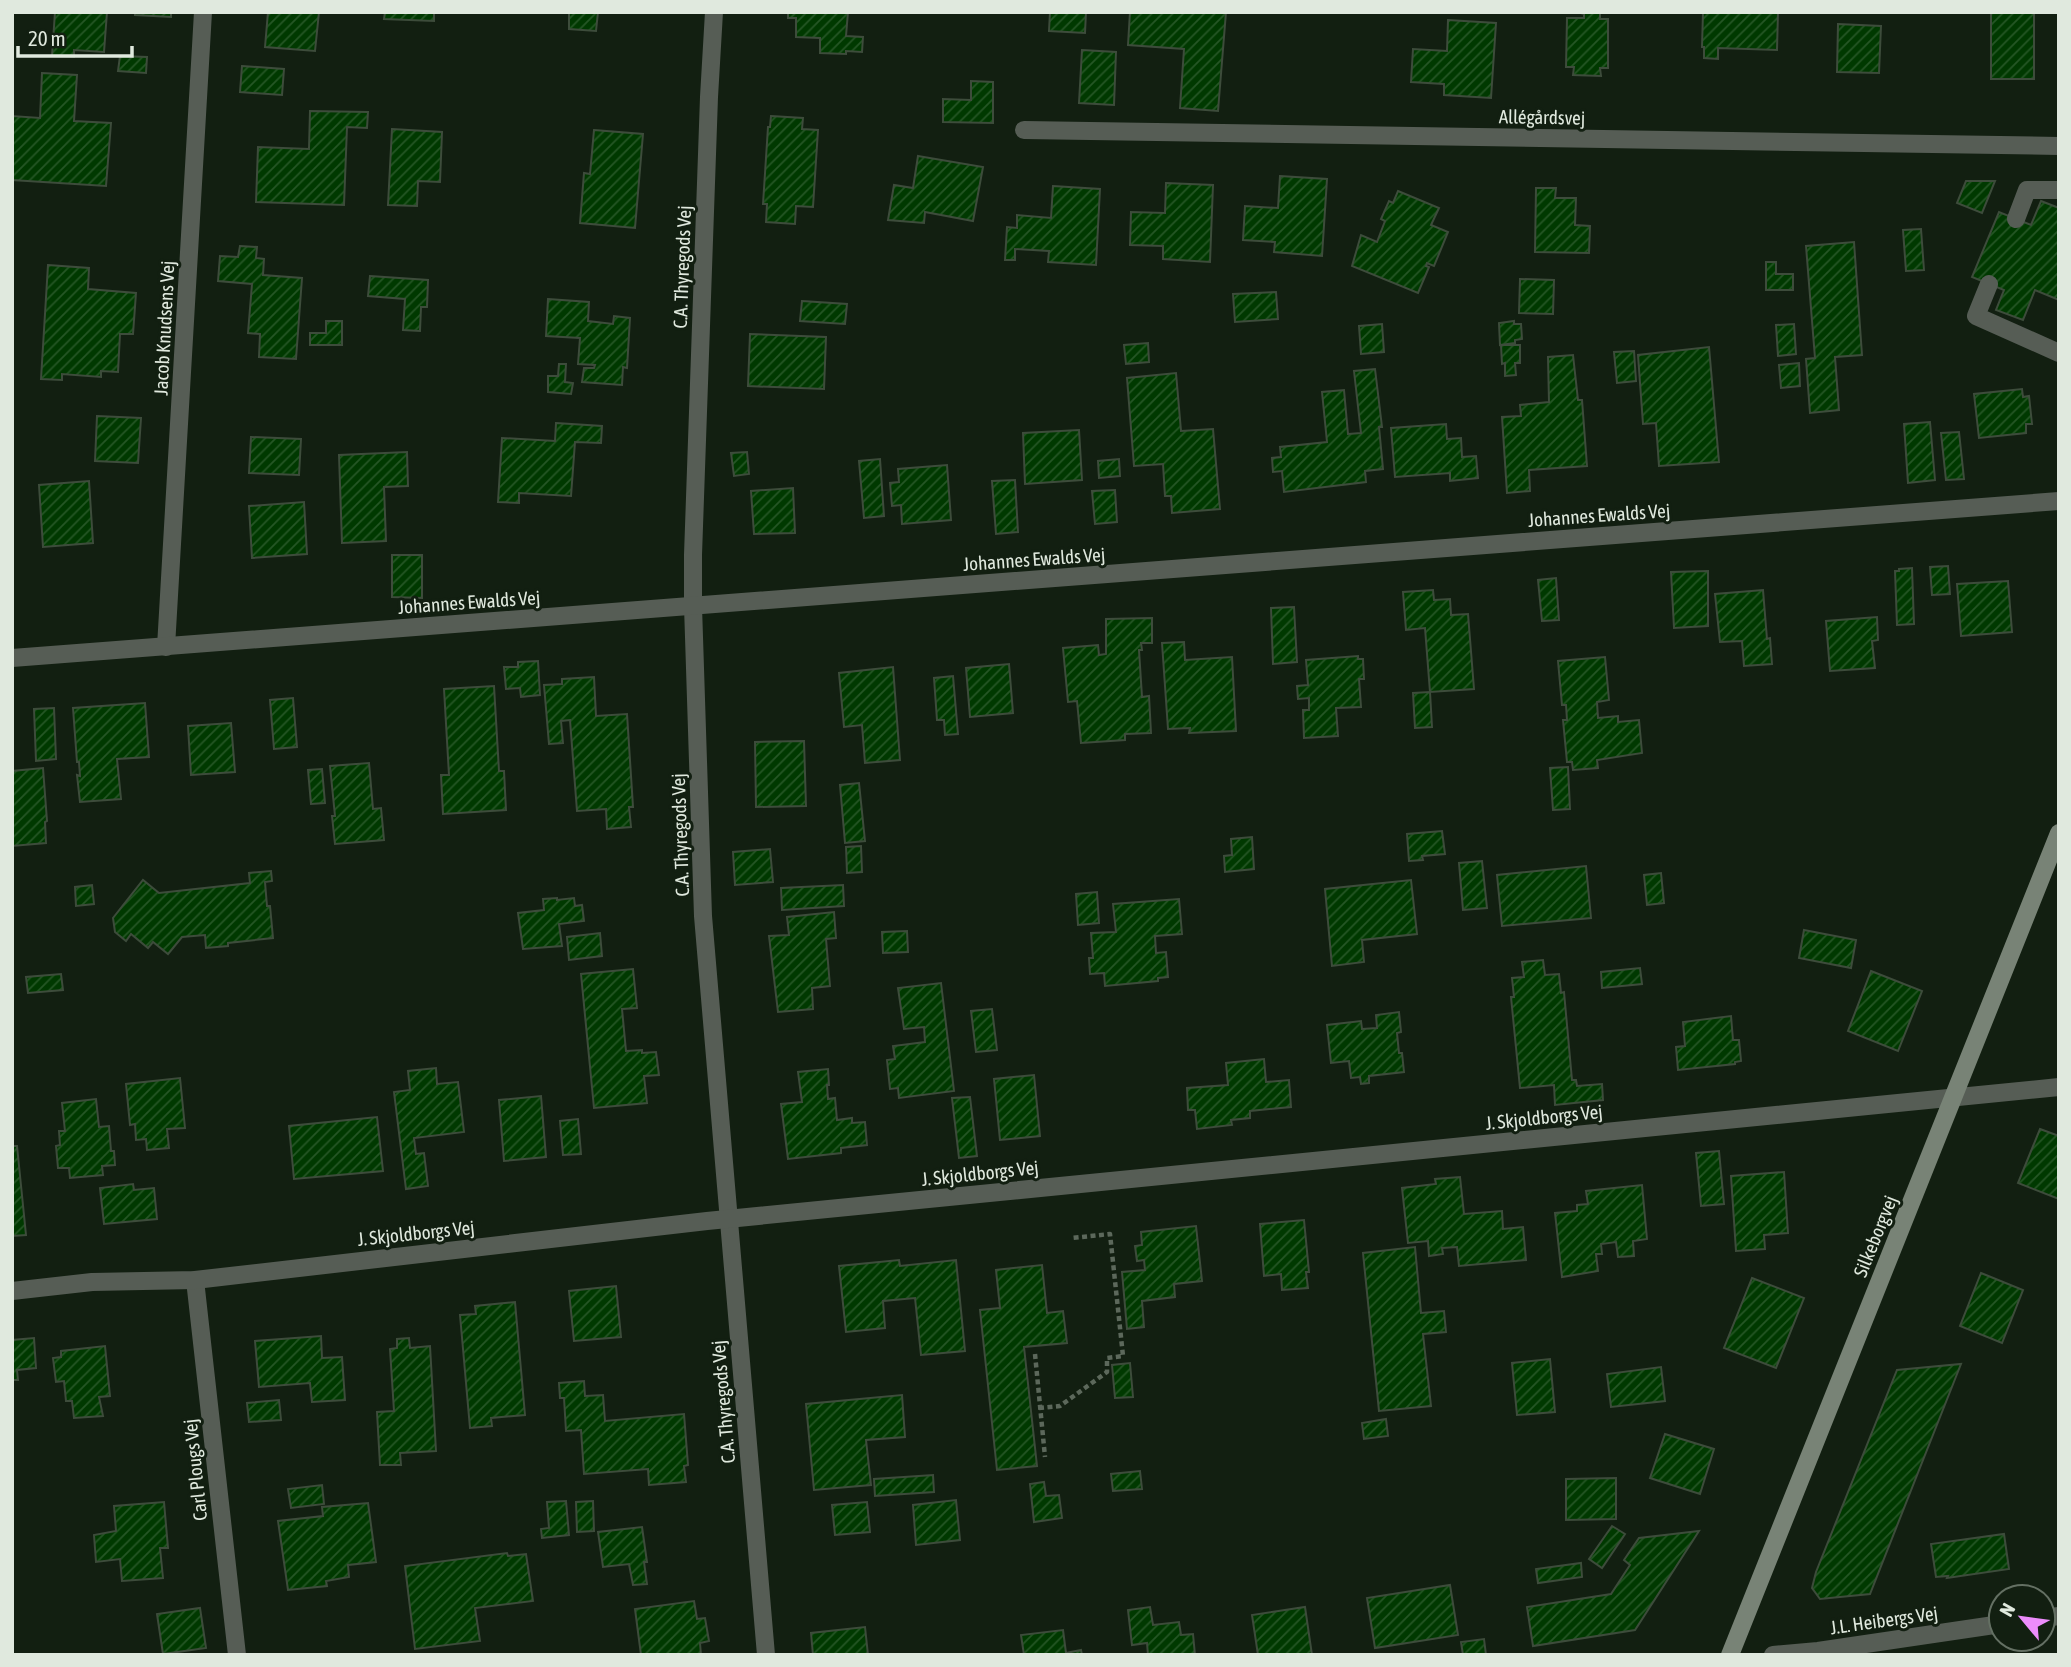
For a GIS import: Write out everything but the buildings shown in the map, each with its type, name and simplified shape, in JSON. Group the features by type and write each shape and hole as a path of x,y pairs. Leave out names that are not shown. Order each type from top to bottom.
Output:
{"street":[{"name":"Jacob Knudsens Vej","path":"166,647 203,12"},
{"name":"C.A. Thyregods Vej","path":"714,12 693,606 704,916 766,1655"},
{"name":"Allégårdsvej","path":"1024,130 2059,146"},
{"path":"2016,219 2027,190 2059,190"},
{"path":"1989,284 1976,316 2059,353"},
{"name":"Johannes Ewalds Vej","path":"12,659 2058,498"},
{"name":"Silkeborgvej","path":"1730,1655 2059,833"},
{"name":"J. Skjoldborgs Vej","path":"12,1291 92,1282 195,1280 729,1218 2059,1087"},
{"name":"Carl Plougs Vej","path":"195,1280 237,1655"},
{"name":"J.L. Heibergs Vej","path":"1773,1655 1987,1626"}],"path":[{"path":"1039,1408 1060,1406 1107,1372 1107,1358 1123,1356 1110,1234 1072,1238"},
{"path":"1035,1354 1045,1457"}]}
